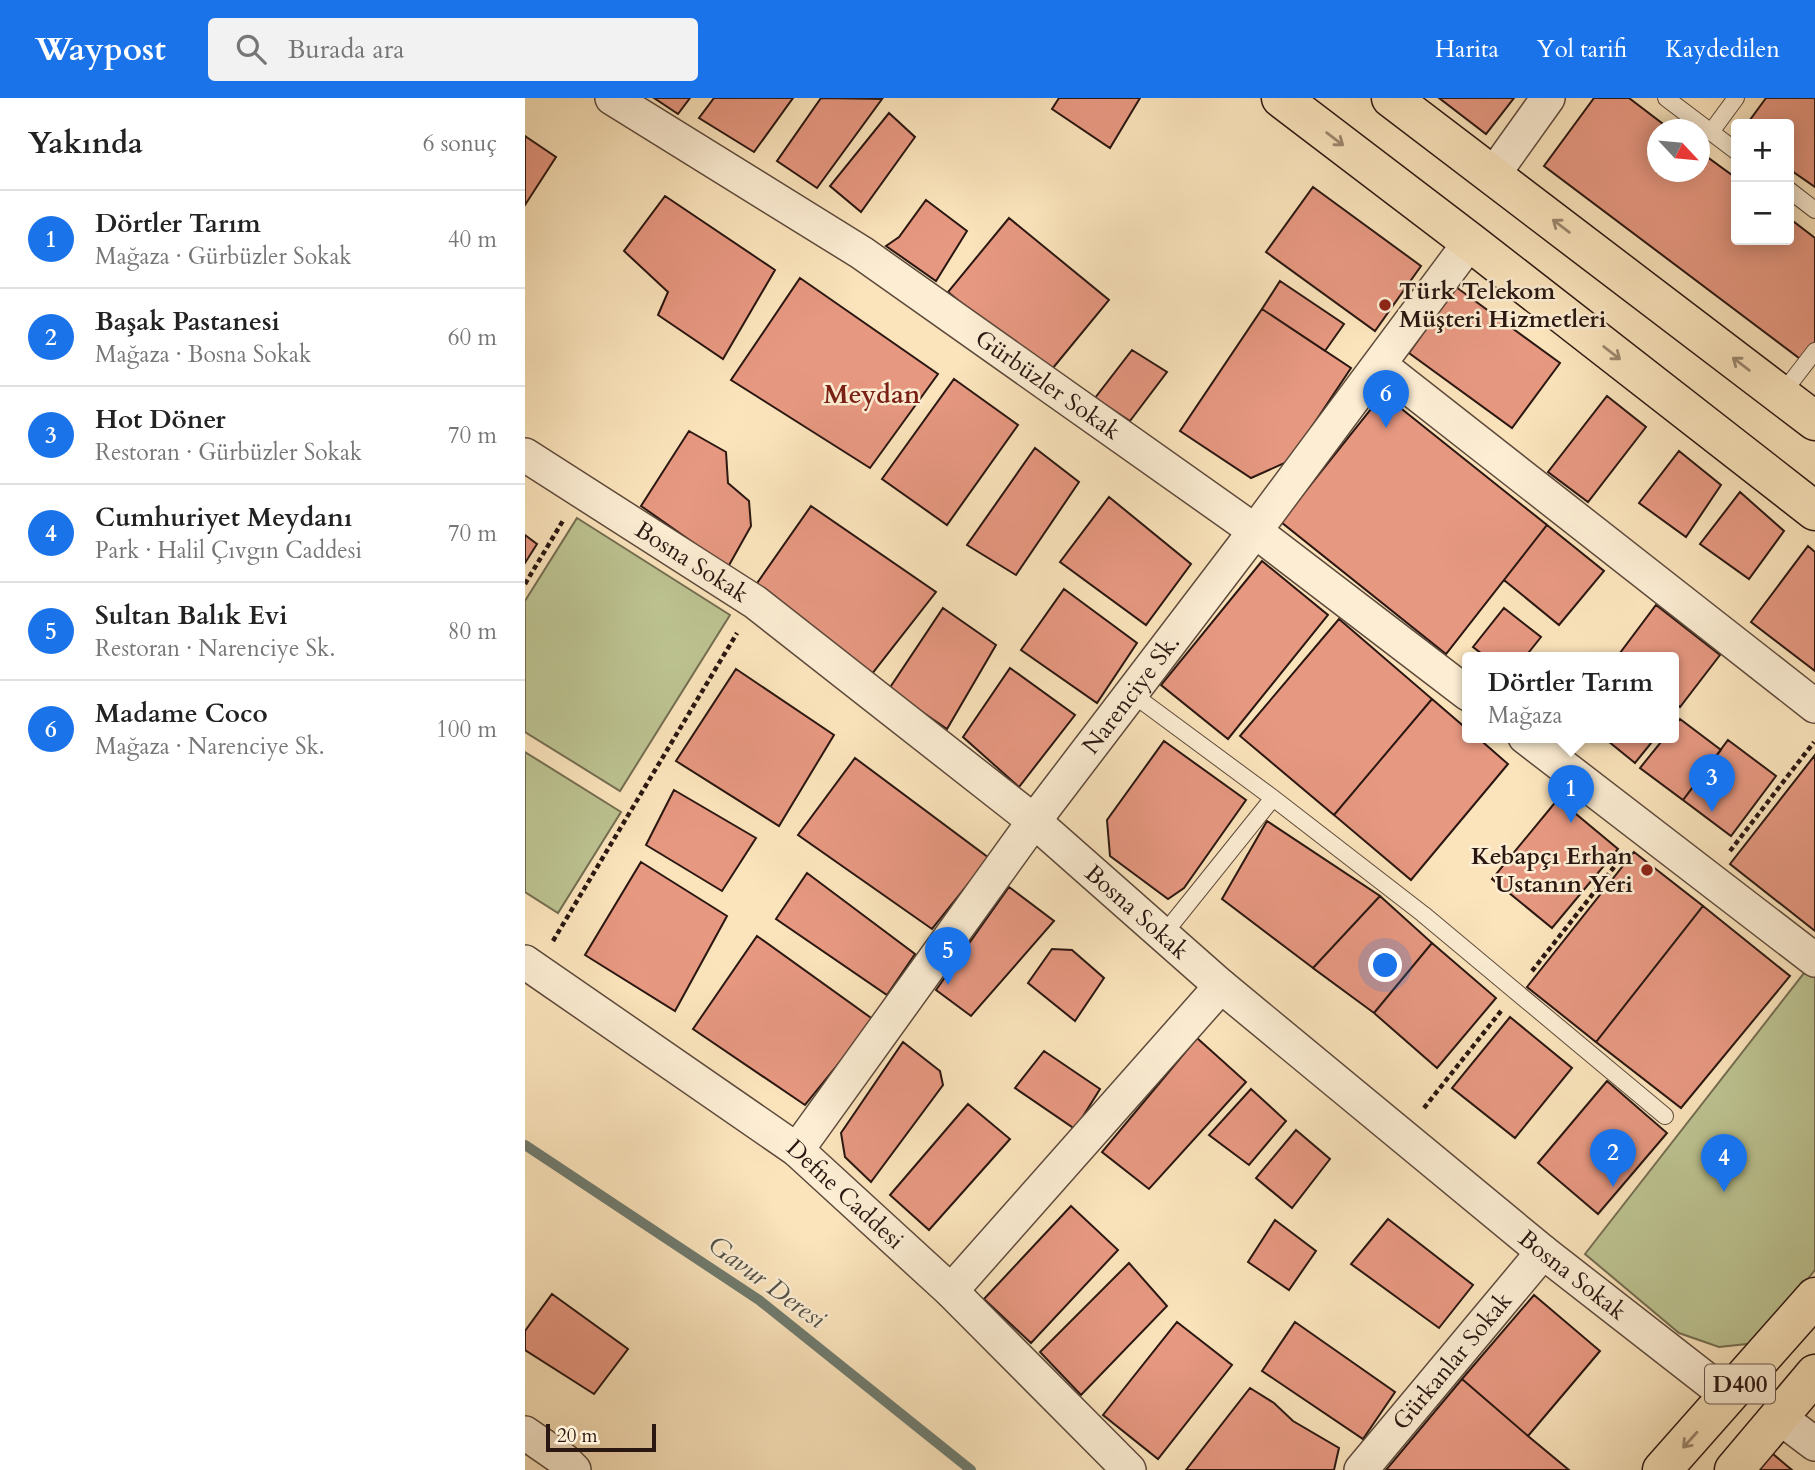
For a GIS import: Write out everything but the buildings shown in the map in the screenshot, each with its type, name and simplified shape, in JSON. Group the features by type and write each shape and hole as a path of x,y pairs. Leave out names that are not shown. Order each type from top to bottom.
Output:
{"highway":[{"path":"1281,98 1815,511"},
{"path":"1391,98 1815,421"},
{"name":"D400","path":"1662,1470 1815,1297"},
{"name":"D400","path":"1734,1470 1815,1374"}],"street":[{"name":"Gürbüzler Sokak","path":"612,98 862,253 1255,531 1462,689"},
{"path":"1493,175 1548,98"},
{"name":"Narenciye Sk.","path":"797,1150 1034,821 1470,242"},
{"path":"1380,365 1815,706"},
{"name":"Bosna Sokak","path":"525,455 755,602 1034,821 1221,986 1543,1252 1729,1397"},
{"path":"1533,743 1815,960"},
{"name":"Defne Caddesi","path":"531,966 797,1150 951,1291 1129,1470"},
{"path":"951,1291 1221,986"},
{"name":"Gürkanlar Sokak","path":"1361,1470 1543,1252"},
{"path":"1779,1417 1815,1444"},
{"path":"525,1433 574,1470"}],"lane":[{"path":"1666,98 1731,147"},
{"path":"1711,132 1736,98"},
{"path":"1794,194 1815,210"},
{"path":"1781,395 1815,351"},
{"path":"1131,693 1423,914 1665,1116"},
{"path":"1164,935 1273,798"}],"path":[{"path":"525,584 581,491"},
{"path":"531,966 755,602"},
{"path":"1728,853 1815,741"}],"green space":[{"path":"577,518 730,615 620,791 525,732 525,601"},
{"path":"525,752 621,812 558,913 525,892"},
{"path":"1815,959 1815,1270 1756,1343 1719,1347 1679,1333 1585,1254"}],"waterway":[{"name":"Gavur Deresi","path":"525,1145 759,1300 971,1470"}],"place":[{"name":"Türk Telekom Müşteri Hizmetleri","path":"1385,305"},
{"name":"Madame Coco","path":"1386,428"},
{"name":"Hot Döner","path":"1712,812"},
{"name":"Dörtler Tarım","path":"1571,823"},
{"name":"Kebapçı Erhan Ustanın Yeri","path":"1647,870"},
{"name":"Sultan Balık Evi","path":"948,985"},
{"name":"Başak Pastanesi","path":"1613,1187"},
{"name":"Cumhuriyet Meydanı","path":"1724,1192"}],"district":[{"name":"Meydan","path":"872,394"}]}
